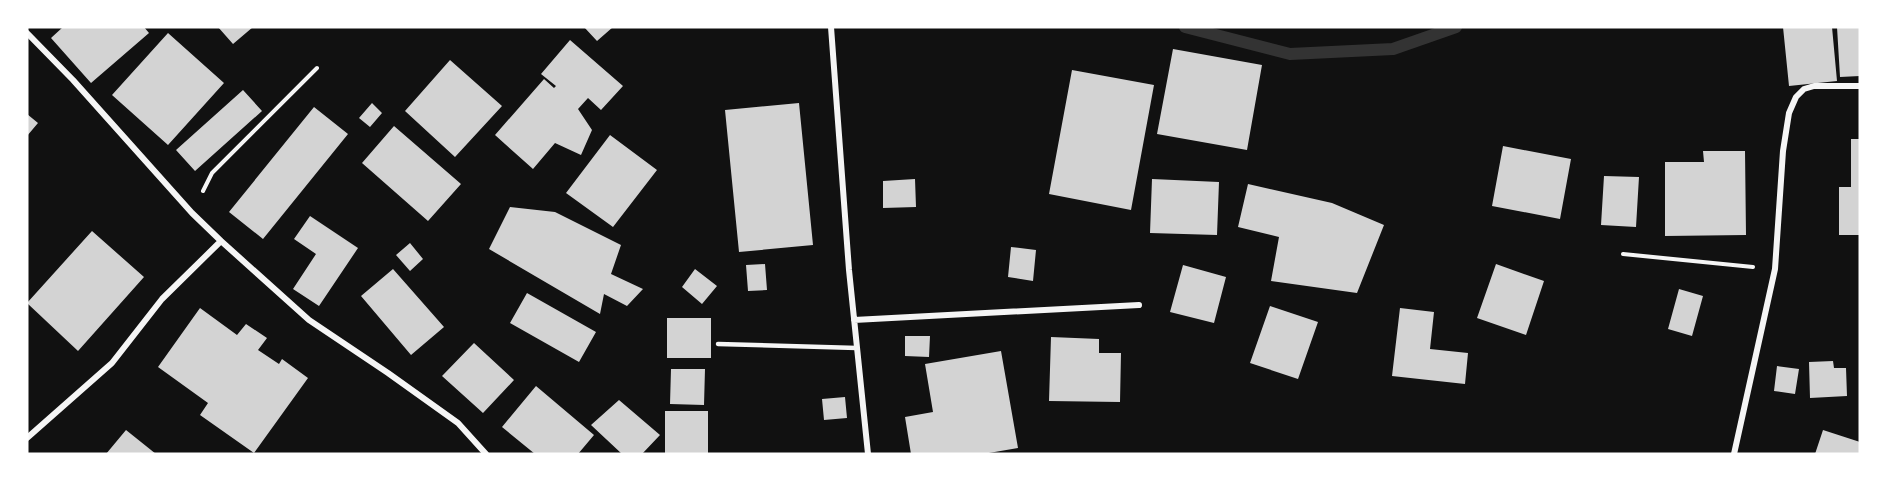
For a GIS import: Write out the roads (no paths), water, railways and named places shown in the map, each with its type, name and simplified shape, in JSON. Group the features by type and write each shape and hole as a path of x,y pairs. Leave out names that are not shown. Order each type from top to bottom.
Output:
{"street":[{"path":"831,27 854,320 868,454"},
{"path":"27,33 73,80 192,213 221,241 309,320 458,423 486,454"},
{"path":"1734,454 1775,269 1782,151 1790,113 1796,97 1804,89 1814,86 1860,86"},
{"path":"27,438 112,363 162,299 221,241"},
{"path":"854,320 1139,304"}],"lane":[{"path":"718,344 857,348"}],"waterway":[{"path":"1185,27 1290,54 1393,49 1456,27"}]}
